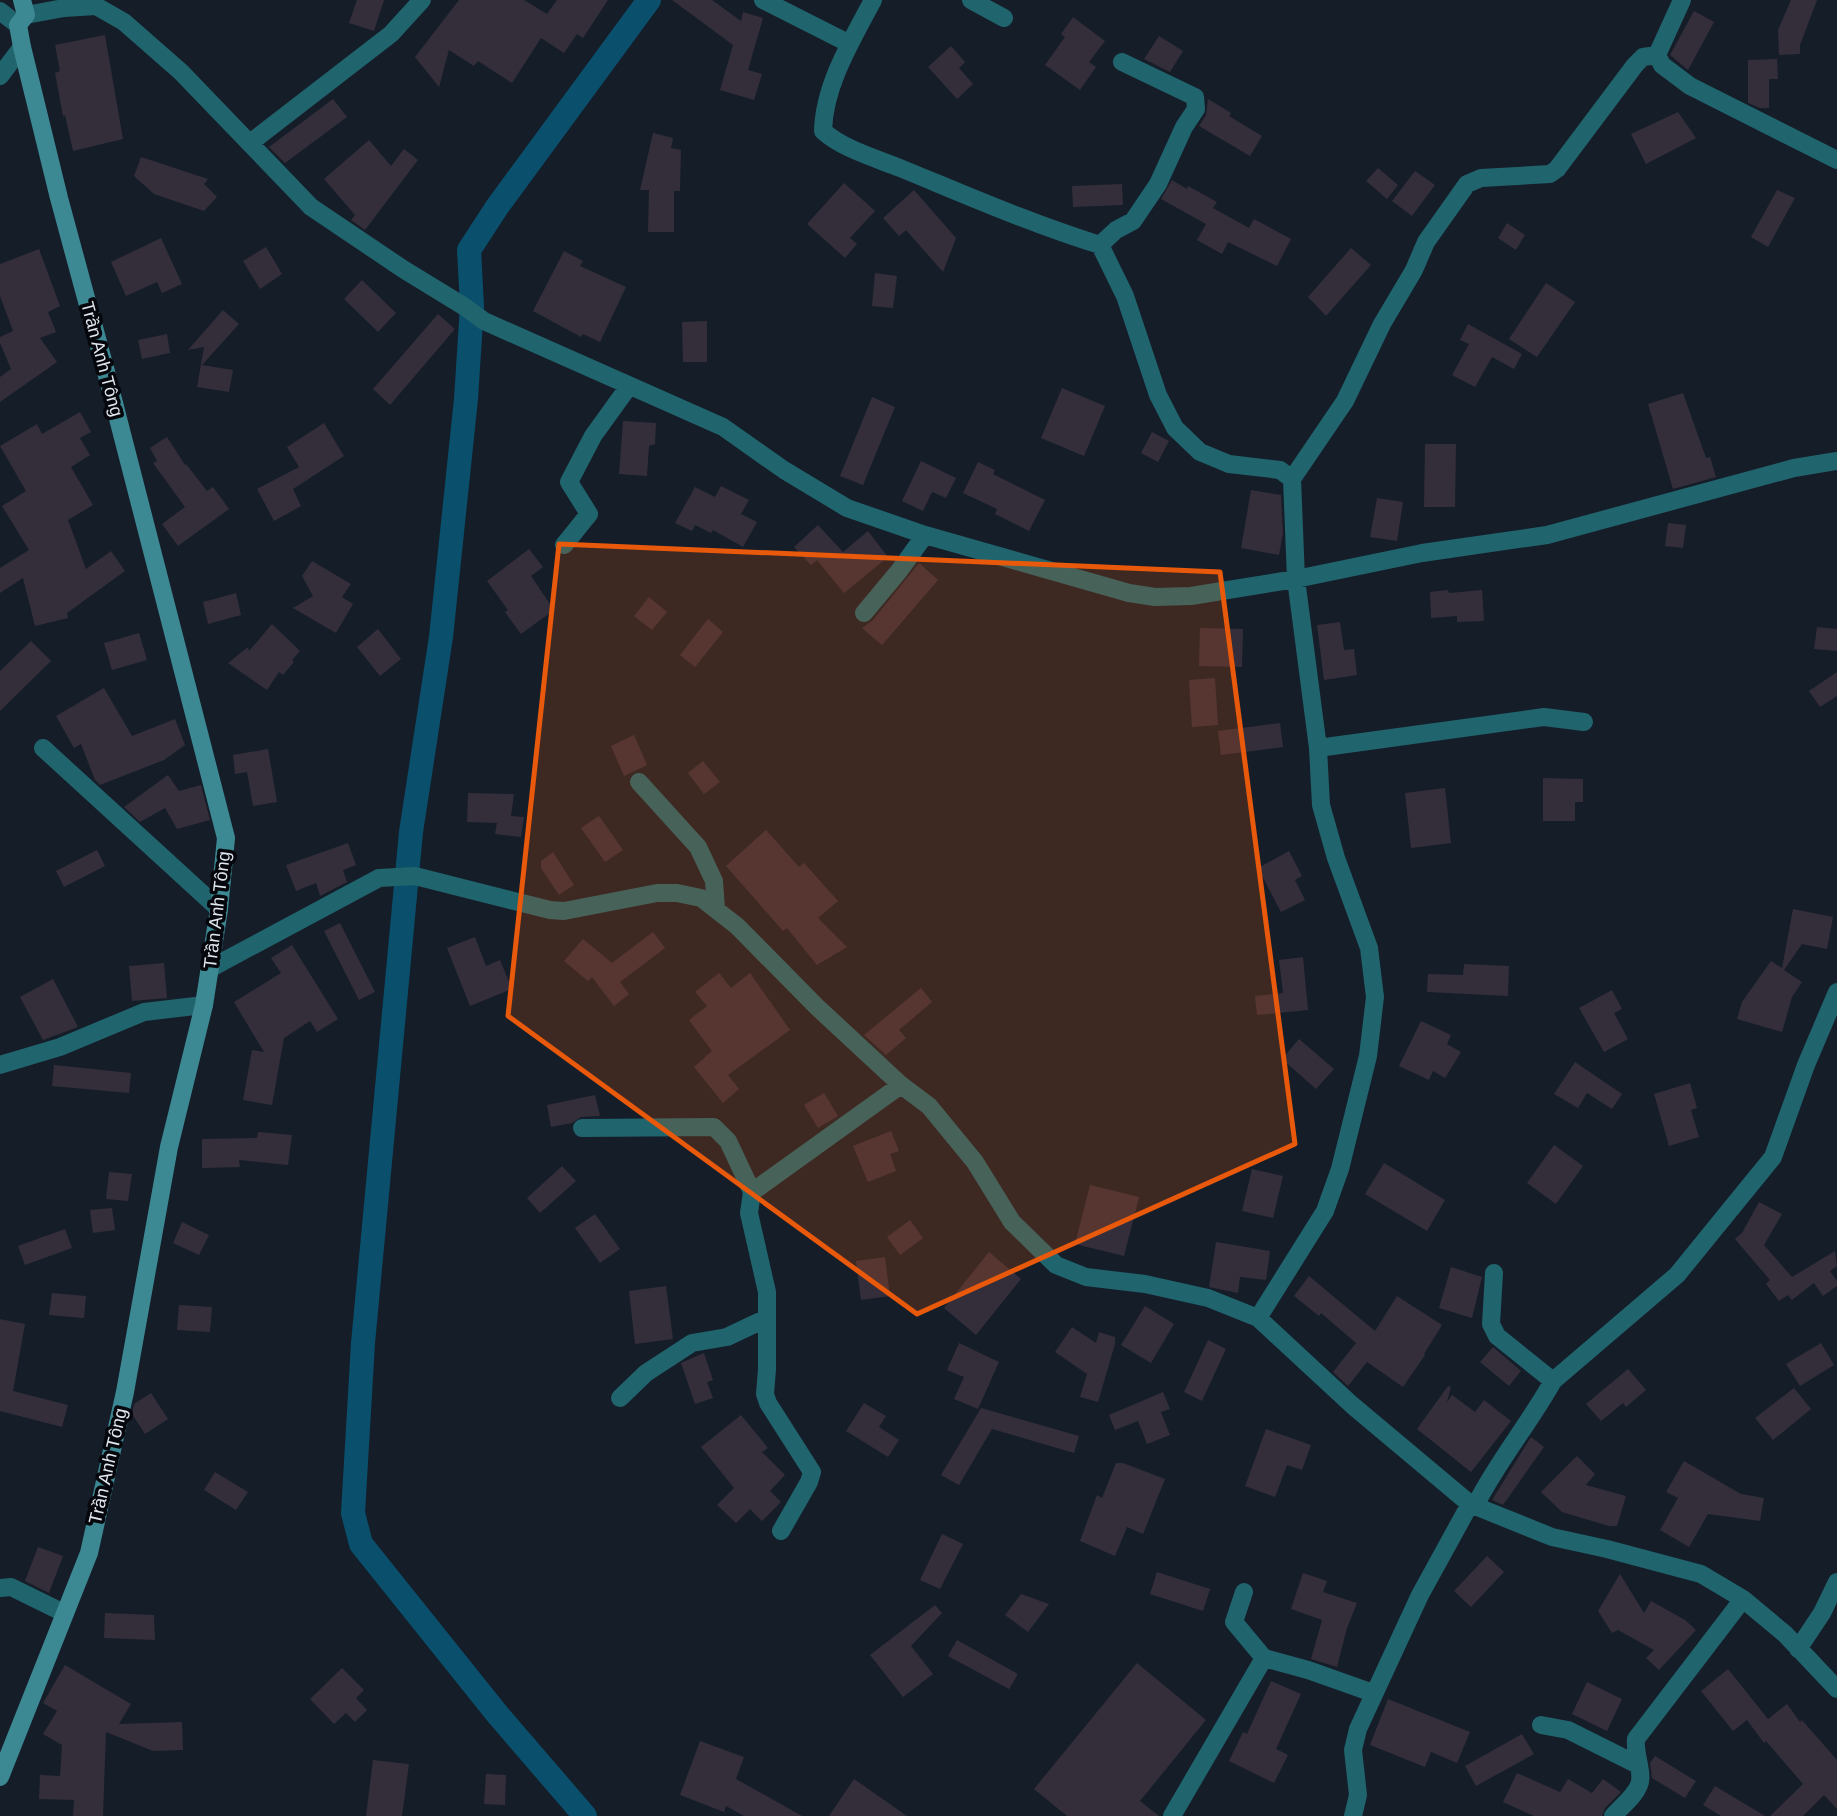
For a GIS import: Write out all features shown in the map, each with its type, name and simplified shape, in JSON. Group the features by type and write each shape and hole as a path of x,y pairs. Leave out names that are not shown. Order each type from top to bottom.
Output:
{"street":[{"path":"250,143 391,34 422,0"},
{"path":"763,0 850,44"},
{"path":"873,0 830,91 823,116 823,131 830,138 974,199 1100,245 1125,296 1158,395 1175,428 1200,452 1229,464 1280,470 1292,479"},
{"path":"971,0 1004,18"},
{"path":"1657,55 1682,0"},
{"path":"0,11 22,13 96,6 124,22 181,72 311,207 484,321 723,427 784,470 847,508 925,535 1129,593 1155,597 1191,596 1296,579 1422,553 1547,535 1794,468 1837,461"},
{"name":"Trần Anh Tông","path":"0,1777 89,1553 125,1391 169,1147 204,1005 219,909 226,838 59,198 22,47 22,13"},
{"path":"0,76 22,47"},
{"path":"1657,55 1662,65 1690,86 1837,160"},
{"path":"1258,1318 1325,1211 1340,1169 1368,1056 1375,997 1369,948 1336,858 1321,805 1318,748 1296,579 1292,479 1345,401 1426,242 1467,184 1481,178 1550,174 1557,169 1634,65 1643,57 1657,55"},
{"path":"1100,245 1115,230 1133,221 1144,206 1196,109 1195,97 1122,62"},
{"path":"564,545 589,514 569,482 593,436 629,386"},
{"path":"864,613 925,535"},
{"path":"1318,748 1544,717 1584,722"},
{"path":"43,748 219,909"},
{"path":"639,782 698,847 714,881 716,909"},
{"path":"211,968 379,878 409,876 550,910 564,911 657,893 677,893 701,898 737,926 817,1007 901,1085 929,1106 975,1162 1012,1223 1056,1265 1086,1277 1145,1284 1208,1298 1258,1318 1352,1405 1473,1505 1552,1537 1701,1574 1743,1599 1785,1634 1837,1689"},
{"path":"1353,1816 1358,1795 1353,1750 1358,1729 1420,1595 1473,1505 1553,1381 1676,1275 1773,1157 1806,1066 1837,992"},
{"path":"0,1065 60,1047 144,1012 204,1005"},
{"path":"752,1192 901,1085"},
{"path":"582,1128 713,1127 728,1141 752,1192 749,1213 767,1292 765,1394 812,1472 781,1531"},
{"path":"1494,1273 1491,1324 1497,1336 1553,1381"},
{"path":"620,1398 646,1373 692,1343 727,1337 767,1318"},
{"path":"1798,1649 1822,1613 1837,1582"},
{"path":"0,1588 11,1587 64,1613"},
{"path":"1244,1592 1234,1622 1264,1658 1374,1693"},
{"path":"1613,1816 1639,1785 1641,1777 1634,1750 1636,1739 1743,1599"},
{"path":"1172,1816 1264,1658"},
{"path":"1541,1725 1568,1730 1638,1765"}],"highlighted area":[{"path":"559,544 1220,572 1295,1144 917,1314 508,1016"}],"building":[{"path":"357,0 384,0 374,31 349,23"},
{"path":"459,0 524,0 547,14 557,0 608,0 583,38 577,34 564,53 541,38 512,83 478,61 474,66 449,50 439,87 415,57"},
{"path":"672,0 712,0 741,21 743,12 763,18 748,70 762,74 754,100 720,90 733,45"},
{"path":"1791,0 1817,0 1800,45 1800,54 1779,55 1778,30"},
{"path":"1694,11 1714,22 1688,70 1670,55"},
{"path":"1073,17 1105,41 1089,62 1096,67 1080,90 1045,65 1065,37 1061,34"},
{"path":"105,35 123,139 73,151 55,73 60,71 55,45"},
{"path":"1159,36 1183,51 1170,72 1144,59"},
{"path":"951,46 965,62 959,68 973,84 957,99 928,67"},
{"path":"1777,59 1778,79 1769,79 1769,108 1748,103 1748,60"},
{"path":"333,99 347,117 285,163 269,147"},
{"path":"1208,99 1231,113 1229,116 1262,136 1250,156 1199,126 1206,115"},
{"path":"1678,112 1696,138 1646,164 1631,134"},
{"path":"653,133 673,138 671,148 681,150 680,191 674,191 674,232 648,232 649,190 640,190"},
{"path":"369,140 391,166 404,149 418,160 365,230 351,220 355,215 324,179"},
{"path":"141,157 208,179 204,184 217,197 204,211 154,194 134,176"},
{"path":"1378,168 1398,185 1387,199 1366,181"},
{"path":"1415,171 1435,185 1412,216 1392,201"},
{"path":"1172,180 1217,202 1213,208 1249,228 1254,219 1291,239 1277,266 1228,242 1222,254 1197,240 1206,224 1161,199"},
{"path":"844,183 875,211 850,238 857,244 845,258 807,224"},
{"path":"1122,184 1123,205 1073,207 1072,186"},
{"path":"914,190 956,238 943,272 906,230 899,236 883,218"},
{"path":"1777,190 1795,198 1768,247 1751,237"},
{"path":"1507,223 1525,235 1516,250 1498,238"},
{"path":"161,238 182,284 162,293 157,282 126,296 111,262"},
{"path":"266,247 282,274 260,289 243,261"},
{"path":"1351,248 1371,265 1326,316 1308,297"},
{"path":"39,249 60,306 48,312 56,332 40,338 57,362 0,402 0,377 11,369 0,337 13,331 0,296 0,264"},
{"path":"564,251 583,261 580,266 626,287 600,342 583,334 581,337 533,311"},
{"path":"875,273 897,276 893,308 872,306"},
{"path":"362,280 396,313 378,332 344,299"},
{"path":"1546,283 1575,302 1537,357 1509,339"},
{"path":"223,310 239,324 202,365 233,370 229,392 197,387 204,347 188,350"},
{"path":"438,314 455,329 390,405 373,389"},
{"path":"707,321 707,362 683,362 682,322"},
{"path":"1468,324 1522,354 1514,369 1492,357 1475,387 1452,375 1469,344 1460,340"},
{"path":"167,334 170,353 142,359 138,340"},
{"path":"1062,388 1105,406 1084,456 1041,438"},
{"path":"1683,393 1706,458 1710,457 1716,477 1673,489 1648,404"},
{"path":"872,397 895,407 863,485 840,476"},
{"path":"80,412 91,432 80,438 90,455 71,467 93,505 68,520 86,569 111,551 125,571 67,613 68,618 35,626 23,578 0,593 0,568 29,550 2,506 26,491 0,446 37,424 42,434"},
{"path":"623,421 656,423 655,444 649,446 647,476 619,474"},
{"path":"324,423 344,456 293,489 301,506 274,521 257,489 299,467 287,447"},
{"path":"1152,432 1169,441 1158,462 1141,453"},
{"path":"167,437 185,465 207,491 213,487 229,509 178,546 162,524 185,507 153,463 157,461 150,448"},
{"path":"1425,444 1456,444 1455,507 1424,507"},
{"path":"921,461 956,478 946,498 932,492 923,511 902,501"},
{"path":"978,462 995,470 993,474 1045,500 1029,531 995,514 997,509 963,493"},
{"path":"721,486 749,500 741,514 757,522 743,547 713,530 711,533 695,525 692,531 675,523 695,487 715,497"},
{"path":"1251,490 1281,495 1283,533 1279,555 1241,548"},
{"path":"1377,498 1403,502 1397,541 1370,537"},
{"path":"1668,523 1686,525 1683,548 1665,546"},
{"path":"818,525 843,552 868,531 888,557 844,593 817,560 811,565 794,547"},
{"path":"529,549 543,567 531,576 554,610 521,634 487,581"},
{"path":"312,561 351,584 342,597 353,604 336,633 293,608 313,596 302,576"},
{"path":"919,563 938,580 882,645 862,628 873,620"},
{"path":"1448,590 1449,593 1482,590 1484,621 1457,622 1457,616 1431,618 1430,592"},
{"path":"236,593 241,615 208,624 203,602"},
{"path":"649,597 667,612 652,630 634,616"},
{"path":"708,619 723,632 695,667 680,655"},
{"path":"1340,622 1344,650 1354,649 1357,675 1324,680 1317,625"},
{"path":"272,624 300,651 283,675 279,672 267,690 228,663 248,647 249,651"},
{"path":"1817,627 1837,629 1837,651 1814,649"},
{"path":"1200,628 1243,629 1242,667 1199,666"},
{"path":"378,629 401,659 380,676 357,647"},
{"path":"139,633 147,660 112,670 104,643"},
{"path":"31,641 51,661 0,711 0,671"},
{"path":"1837,672 1837,696 1820,707 1809,691"},
{"path":"1215,678 1218,725 1192,727 1189,680"},
{"path":"104,688 132,736 175,719 185,745 164,760 100,785 95,780 81,744 74,748 56,716"},
{"path":"1280,723 1283,747 1221,755 1218,731"},
{"path":"634,735 647,765 624,776 611,746"},
{"path":"268,749 277,802 253,806 247,772 235,774 233,755"},
{"path":"703,761 720,782 704,794 688,773"},
{"path":"168,775 179,791 201,785 210,820 177,829 165,808 140,822 124,807"},
{"path":"1543,778 1583,779 1583,802 1575,802 1575,821 1543,821"},
{"path":"1445,788 1451,843 1411,848 1405,793"},
{"path":"468,793 514,794 511,816 524,817 521,837 495,834 497,823 467,822"},
{"path":"599,816 623,850 605,862 581,828"},
{"path":"766,830 799,867 804,863 838,901 818,918 847,947 817,965 787,928 783,931 726,866"},
{"path":"348,843 356,865 343,870 347,882 320,896 316,883 296,891 286,865"},
{"path":"97,850 105,866 64,887 56,871"},
{"path":"1289,851 1302,876 1295,880 1305,900 1281,912 1258,868"},
{"path":"553,852 574,885 559,895 541,868 541,861"},
{"path":"1793,909 1833,917 1827,949 1802,944 1784,970 1802,982 1792,997 1782,1032 1737,1019 1742,1002 1771,961 1782,968"},
{"path":"340,923 375,992 359,1000 324,931"},
{"path":"653,932 665,948 620,982 629,994 614,1006 592,977 588,981 564,961 583,939 612,963"},
{"path":"475,937 486,966 500,960 512,989 470,1006 447,948"},
{"path":"292,945 338,1019 317,1032 310,1021 284,1038 272,1105 243,1100 252,1050 264,1052 234,1002 281,973 271,958"},
{"path":"1303,957 1308,1010 1257,1015 1255,996 1283,993 1279,960"},
{"path":"164,963 167,998 132,1001 129,966"},
{"path":"1464,964 1509,966 1508,996 1427,992 1428,974 1463,975"},
{"path":"719,973 731,988 750,973 790,1030 728,1075 739,1089 723,1103 694,1067 712,1051 689,1020 707,1006 695,992"},
{"path":"53,979 78,1027 43,1040 20,997"},
{"path":"921,988 932,1002 899,1030 906,1038 886,1055 864,1035"},
{"path":"1612,990 1622,1009 1614,1013 1628,1039 1604,1052 1579,1008"},
{"path":"1421,1021 1451,1035 1447,1044 1461,1052 1445,1078 1433,1071 1429,1080 1399,1066"},
{"path":"1299,1039 1334,1069 1316,1089 1282,1059"},
{"path":"1575,1062 1622,1094 1612,1109 1587,1093 1578,1108 1554,1094"},
{"path":"54,1065 131,1073 129,1093 52,1086"},
{"path":"1690,1083 1697,1108 1691,1110 1699,1137 1669,1146 1654,1094"},
{"path":"824,1093 838,1116 818,1128 804,1105"},
{"path":"595,1095 600,1116 581,1117 572,1123 551,1127 547,1105"},
{"path":"891,1131 899,1151 890,1154 896,1171 868,1182 853,1146"},
{"path":"258,1132 292,1135 288,1165 239,1160 240,1167 202,1168 202,1139 257,1138"},
{"path":"1554,1145 1583,1166 1556,1204 1527,1183"},
{"path":"1384,1163 1445,1200 1427,1231 1365,1194"},
{"path":"562,1166 576,1181 540,1213 527,1198"},
{"path":"1252,1169 1283,1176 1273,1218 1242,1211"},
{"path":"109,1172 132,1174 128,1201 106,1199"},
{"path":"1090,1185 1139,1197 1124,1256 1075,1244"},
{"path":"1759,1202 1782,1214 1764,1245 1792,1277 1835,1251 1837,1266 1830,1271 1837,1281 1837,1286 1823,1296 1814,1283 1792,1300 1788,1295 1779,1301 1766,1284 1770,1280 1735,1239 1742,1233"},
{"path":"112,1208 115,1230 93,1233 90,1210"},
{"path":"595,1214 620,1249 600,1263 575,1228"},
{"path":"910,1220 923,1238 900,1255 887,1237"},
{"path":"182,1222 209,1235 199,1255 173,1243"},
{"path":"65,1229 72,1248 25,1265 18,1246"},
{"path":"1216,1242 1270,1251 1266,1280 1240,1277 1238,1293 1209,1287"},
{"path":"989,1252 1021,1279 976,1335 944,1308"},
{"path":"885,1257 890,1296 861,1300 856,1261"},
{"path":"1451,1267 1482,1277 1472,1318 1439,1308"},
{"path":"1309,1276 1375,1331 1397,1296 1442,1325 1403,1387 1367,1362 1348,1386 1333,1372 1356,1343 1321,1313 1319,1316 1294,1296"},
{"path":"666,1286 673,1339 635,1344 629,1291"},
{"path":"52,1293 86,1296 84,1318 49,1315"},
{"path":"179,1305 212,1307 210,1332 177,1330"},
{"path":"1145,1306 1174,1324 1151,1363 1121,1345"},
{"path":"0,1319 25,1324 13,1391 68,1405 62,1427 0,1411"},
{"path":"1072,1327 1096,1343 1099,1332 1115,1337 1098,1402 1080,1397 1087,1374 1055,1352"},
{"path":"1208,1340 1226,1349 1202,1401 1184,1392"},
{"path":"959,1343 999,1362 978,1409 954,1399 964,1377 947,1370"},
{"path":"1821,1343 1834,1365 1800,1386 1786,1364"},
{"path":"1493,1347 1521,1371 1509,1386 1480,1362"},
{"path":"704,1353 713,1380 707,1382 713,1398 695,1404 681,1363"},
{"path":"1628,1369 1646,1390 1626,1407 1623,1403 1601,1421 1586,1404"},
{"path":"1448,1386 1451,1387 1447,1402 1452,1395 1475,1412 1484,1400 1511,1421 1471,1472 1417,1429"},
{"path":"1794,1388 1811,1409 1773,1440 1755,1418"},
{"path":"1163,1392 1170,1409 1161,1412 1170,1435 1147,1444 1138,1421 1115,1430 1109,1415"},
{"path":"151,1393 168,1419 145,1434 132,1414 134,1404"},
{"path":"864,1403 886,1416 879,1427 899,1440 888,1457 846,1431"},
{"path":"981,1408 1079,1436 1074,1453 992,1429 959,1485 941,1475"},
{"path":"741,1415 768,1448 762,1452 785,1475 770,1491 781,1502 762,1521 750,1509 736,1523 717,1505 734,1488 701,1447"},
{"path":"1266,1429 1311,1445 1302,1470 1287,1465 1275,1497 1245,1486"},
{"path":"1531,1437 1544,1447 1503,1505 1492,1500"},
{"path":"1577,1456 1595,1474 1586,1485 1626,1496 1617,1526 1562,1512 1541,1492"},
{"path":"1684,1461 1741,1494 1764,1498 1760,1521 1708,1514 1689,1547 1660,1530 1678,1498 1666,1492"},
{"path":"1116,1463 1123,1463 1165,1479 1143,1534 1127,1527 1115,1556 1080,1541 1097,1495 1102,1498"},
{"path":"215,1472 248,1492 236,1510 204,1490"},
{"path":"942,1534 963,1544 940,1589 920,1580"},
{"path":"38,1547 63,1556 49,1593 25,1581"},
{"path":"1487,1556 1504,1572 1471,1607 1454,1591"},
{"path":"1157,1572 1210,1589 1203,1611 1150,1594"},
{"path":"1303,1573 1327,1581 1323,1592 1357,1603 1337,1667 1311,1659 1322,1620 1291,1609"},
{"path":"1620,1574 1644,1613 1651,1601 1685,1620 1696,1630 1659,1670 1646,1658 1654,1650 1618,1630 1612,1633 1598,1611"},
{"path":"1021,1594 1049,1604 1028,1632 1005,1615"},
{"path":"935,1605 942,1613 911,1646 933,1674 903,1697 870,1655"},
{"path":"105,1613 154,1615 155,1640 104,1638"},
{"path":"957,1640 1018,1674 1009,1689 948,1656"},
{"path":"1137,1663 1206,1720 1140,1801 1159,1816 1067,1816 1034,1789"},
{"path":"65,1665 131,1704 119,1724 182,1722 183,1750 153,1751 106,1732 103,1816 73,1816 74,1800 39,1799 40,1775 60,1776 62,1745 43,1734 57,1711 43,1703"},
{"path":"342,1668 364,1690 356,1698 367,1710 355,1722 346,1713 334,1724 310,1699"},
{"path":"1728,1669 1768,1719 1787,1704 1800,1722 1802,1720 1837,1760 1837,1809 1824,1795 1803,1816 1770,1816 1803,1784 1766,1741 1764,1743 1747,1720 1733,1731 1701,1691"},
{"path":"1271,1681 1301,1694 1276,1749 1288,1755 1274,1783 1229,1761 1243,1732 1247,1734"},
{"path":"1587,1682 1622,1699 1607,1731 1572,1714"},
{"path":"1388,1699 1470,1732 1457,1763 1431,1752 1425,1767 1370,1745"},
{"path":"1522,1734 1534,1754 1476,1786 1465,1766"},
{"path":"700,1741 744,1757 736,1779 802,1816 744,1816 726,1806 724,1812 680,1795"},
{"path":"1655,1756 1696,1781 1685,1798 1652,1778 1650,1763"},
{"path":"373,1760 409,1764 402,1816 366,1816"},
{"path":"1517,1773 1560,1792 1568,1779 1592,1793 1603,1779 1621,1792 1605,1808 1602,1816 1534,1816 1503,1802"},
{"path":"486,1774 506,1775 505,1805 484,1804"},
{"path":"854,1779 907,1816 829,1816"},
{"path":"1715,1786 1765,1816 1721,1816 1703,1805"}],"waterway":[{"path":"585,1816 498,1715 361,1544 353,1513 363,1343 411,832 441,637 466,399 472,306 469,250 497,207 649,0"}]}
